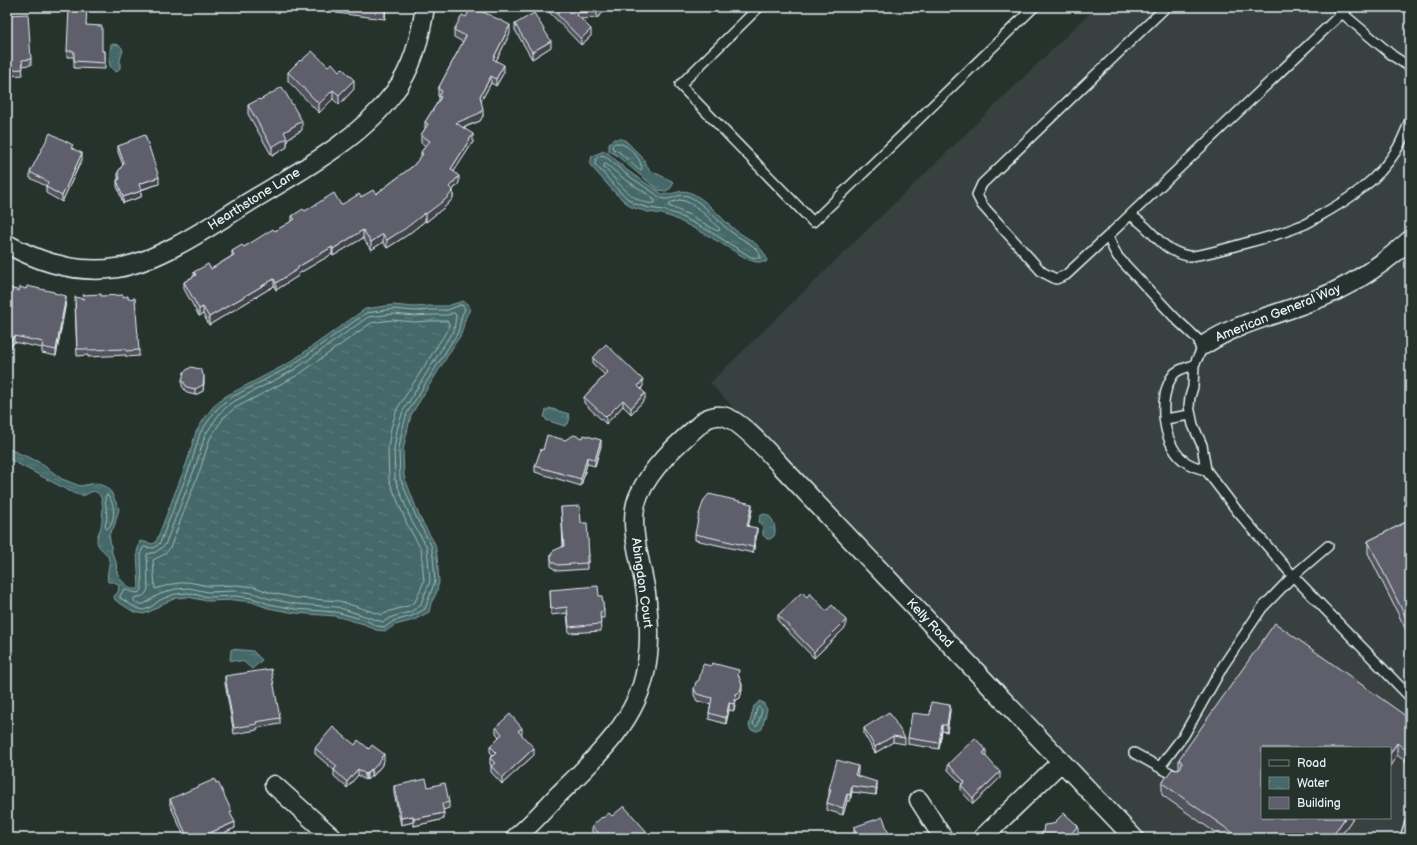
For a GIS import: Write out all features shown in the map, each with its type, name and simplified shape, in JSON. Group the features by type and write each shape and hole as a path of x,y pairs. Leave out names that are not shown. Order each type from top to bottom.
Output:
{"street":[{"name":"Hearthstone Lane","path":"7,244 28,256 48,263 65,267 100,270 134,264 170,249 212,225 338,146 376,115 394,94 406,75 413,59 420,35 425,7"},
{"name":"American General Way","path":"1204,345 1218,336 1236,328 1312,301 1344,287 1407,247"},
{"name":"Abingdon Court","path":"516,838 608,743 632,709 640,691 646,669 649,645 649,622 646,592 634,525 635,507 638,496 657,466 670,452 706,419 714,416 721,416"},
{"name":"Kelly Road","path":"721,416 731,419 740,426 781,466 1134,838"},
{"path":"982,838 1061,762"},
{"path":"274,785 333,838"},
{"path":"919,800 943,838"}],"lane":[{"path":"759,7 680,85 813,222 1034,7"},
{"path":"1166,7 982,184 977,195 982,205 1042,272 1056,279 1066,275 1108,236 1342,9 1393,56 1410,68"},
{"path":"1130,215 1138,220 1157,239 1172,251 1190,256 1234,247 1301,226 1359,193 1396,152 1410,120"},
{"path":"1108,236 1118,257 1176,319 1204,345 1194,365 1193,387 1190,397 1190,415 1193,426 1202,445 1206,470 1238,512 1294,576 1410,697"},
{"path":"1194,365 1175,372 1169,383 1164,400 1164,419 1171,442 1182,460 1190,465 1206,470"},
{"path":"1164,419 1190,415"},
{"path":"1159,767 1175,749 1219,673 1258,614 1279,589 1328,546"},
{"path":"1134,753 1176,776"},
{"path":"1405,838 1410,822"}],"shaded area":[{"path":"1096,7 1410,7 1410,838 1146,838 710,383"}],"water":[{"path":"111,44 118,45 123,50 120,60 120,68 117,72 111,67 109,60"},
{"path":"614,139 622,139 626,141 643,158 649,170 672,181 673,183 671,188 666,191 658,190 615,154 609,151 609,143"},
{"path":"604,151 628,171 662,194 685,191 702,199 729,225 757,245 766,256 766,262 749,260 707,235 674,218 631,207 616,194 590,165 592,156"},
{"path":"463,301 469,305 470,310 465,319 461,334 411,415 403,450 404,476 420,518 435,544 439,582 429,612 414,620 395,625 386,631 376,630 364,624 335,616 295,613 268,608 252,602 235,600 207,601 188,597 176,598 144,614 134,612 115,600 114,596 118,592 119,586 115,582 108,582 107,575 109,560 107,554 100,548 97,542 101,527 102,514 102,503 99,494 96,492 85,495 73,493 7,458 7,448 39,462 62,479 80,486 96,483 106,487 111,492 119,509 114,527 109,534 117,572 121,580 131,589 139,589 137,552 140,541 153,544 156,542 187,462 196,432 213,407 226,396 289,363 365,309 393,305 414,307 447,306"},
{"path":"549,408 569,414 568,416 570,417 568,424 565,426 546,420 544,417 546,410"},
{"path":"764,514 772,519 775,526 774,536 770,539 767,539 763,535 763,527 759,522 760,516"},
{"path":"232,649 253,651 262,660 252,669 244,662 230,660"},
{"path":"759,701 764,703 767,709 762,729 757,731 751,730 749,726 754,706"}],"building":[{"path":"69,7 87,7 86,25 102,26 102,51 105,51 105,63 74,61 74,51 67,51"},
{"path":"361,7 385,7 385,10"},
{"path":"471,7 510,25 493,59 504,65 496,79 491,76 480,96 483,109 480,113 456,123 473,134 451,169 459,176 449,187 453,191 446,199 387,240 383,234 371,242 363,230 333,249 332,247 298,267 298,269 276,283 274,279 209,317 203,307 199,309 184,282 196,275 194,272 208,264 211,269 234,255 232,251 242,245 244,247 273,229 275,231 295,219 292,216 303,209 305,211 334,193 341,205 359,194 361,197 373,190 376,194 413,166 423,154 421,152 430,141 421,135 428,124 425,122 441,97 439,96 442,91 438,89 466,36 454,30 462,15 466,17"},
{"path":"550,7 602,7 597,12 575,13 591,29 581,39"},
{"path":"534,13 551,41 532,52 515,24"},
{"path":"28,14 31,59 22,60 23,69 7,70 7,34 9,33 8,15"},
{"path":"312,51 328,66 332,63 339,71 342,68 354,80 339,95 333,90 319,104 288,72"},
{"path":"282,87 302,121 284,132 287,138 272,147 248,105"},
{"path":"50,133 73,145 71,148 82,153 62,196 46,187 48,182 30,172"},
{"path":"145,135 159,177 139,184 141,191 123,197 117,180 120,179 118,172 124,163 118,146"},
{"path":"27,286 66,296 56,350 42,347 43,342 14,336 12,340 7,338 7,287 19,291 20,287 26,289"},
{"path":"101,294 101,296 123,295 123,297 128,296 128,299 135,298 139,350 126,351 126,349 77,349 75,297 84,299 83,295"},
{"path":"606,344 643,380 638,386 645,393 631,408 623,400 606,417 584,397 608,372 593,358"},
{"path":"191,367 200,369 204,376 203,385 195,389 187,387 182,380 184,372"},
{"path":"547,435 565,440 574,435 583,438 584,435 601,440 595,460 587,457 581,479 535,466 541,449 543,450"},
{"path":"709,494 752,504 747,526 757,528 753,547 695,534 699,514 704,500"},
{"path":"580,506 581,523 587,523 589,556 587,556 587,563 558,565 551,560 551,555 553,551 564,546 561,507"},
{"path":"1410,520 1410,626 1368,541"},
{"path":"598,586 599,596 602,596 604,611 600,612 601,624 569,627 567,607 551,609 550,590"},
{"path":"802,592 807,597 810,593 826,611 832,605 846,620 814,652 778,615"},
{"path":"1275,623 1410,719 1410,745 1406,750 1397,743 1391,752 1391,747 1261,747 1261,819 1344,819 1331,838 1240,838 1162,783 1172,769 1177,770 1181,767 1182,763 1179,759"},
{"path":"712,663 739,670 738,675 742,684 740,692 736,694 734,704 729,703 726,718 709,713 712,698 697,694 694,689 696,682 699,680 703,664 711,666"},
{"path":"271,669 280,718 234,728 225,676"},
{"path":"931,702 950,705 947,725 942,725 939,743 908,738 912,713 930,715"},
{"path":"889,712 905,738 893,736 875,747 864,728"},
{"path":"510,714 522,728 518,731 534,748 502,778 491,766 495,763 490,758 496,752 490,746 502,734 496,727"},
{"path":"333,727 355,745 358,740 369,749 372,745 384,754 381,758 382,759 367,774 358,769 347,782 334,770 337,766 315,748"},
{"path":"975,738 986,750 983,753 1000,772 973,798 961,785 965,782 948,764"},
{"path":"837,760 858,766 855,775 877,782 876,789 852,786 850,795 847,794 843,808 827,803 831,789 829,789"},
{"path":"215,779 216,783 218,782 232,812 230,813 235,822 198,838 188,838 170,799"},
{"path":"426,779 428,787 445,783 449,802 442,804 444,813 414,819 413,816 401,818 394,786"},
{"path":"624,806 651,838 603,838 592,826 602,817 603,818 609,813 612,816"},
{"path":"1064,813 1078,826 1067,838 1037,838 1043,832 1044,825 1053,824"},
{"path":"883,817 890,838 858,838 854,827"}]}
